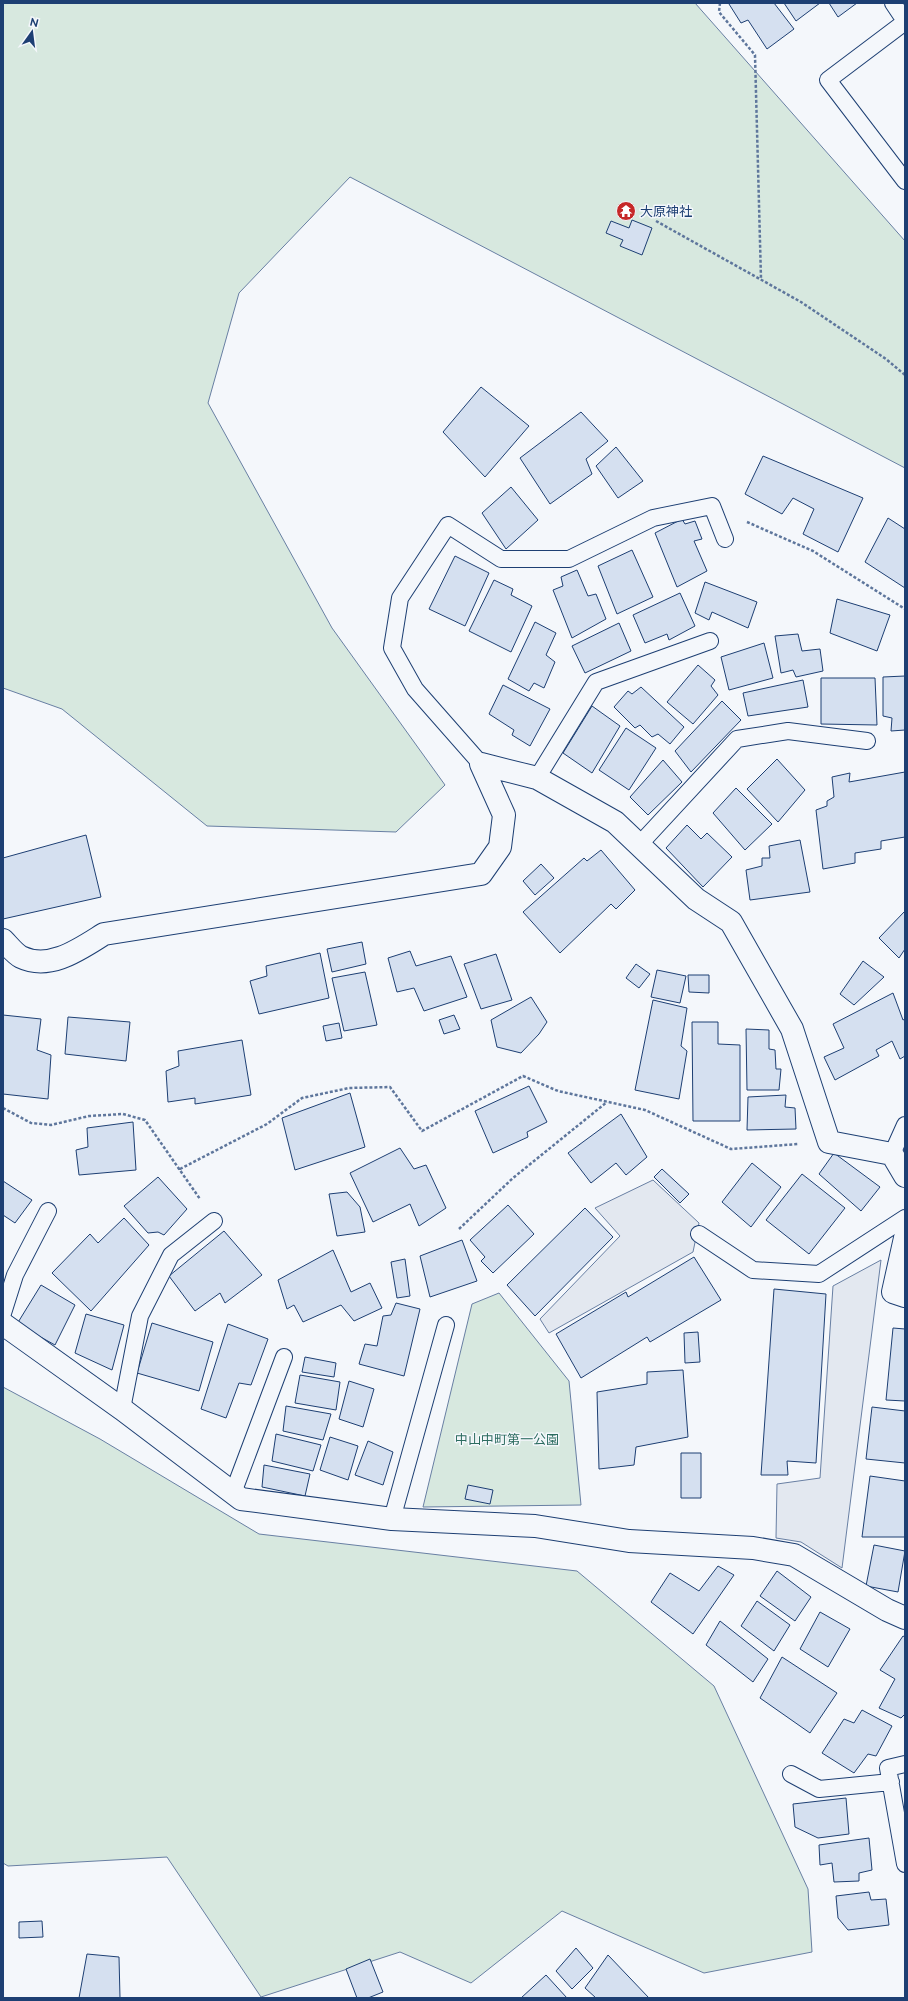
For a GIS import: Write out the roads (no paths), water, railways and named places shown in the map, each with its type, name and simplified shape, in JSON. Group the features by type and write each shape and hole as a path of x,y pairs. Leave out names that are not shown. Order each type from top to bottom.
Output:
{"street":[{"path":"481,764 537,778 615,822 696,899 731,922 792,1029 828,1142 892,1154 905,1176"},
{"path":"3,940 21,957 46,962 78,950 104,934 481,874 500,847 504,815 481,764"},
{"path":"905,1238 893,1292 905,1296"},
{"path":"3,1324 122,1409 241,1499 392,1519 535,1526 629,1541 753,1548 794,1555 887,1610 905,1618"}],"lane":[{"path":"893,3 905,21 828,80 905,181"},
{"path":"481,764 415,690 392,648 400,598 448,525 501,559 569,559 653,518 712,506 725,539"},
{"path":"537,778 596,682 710,641"},
{"path":"639,845 737,739 788,730 867,741"},
{"path":"892,1154 905,1125"},
{"path":"3,1313 15,1274 48,1211"},
{"path":"699,1234 753,1270 819,1274 905,1218"},
{"path":"122,1409 140,1316 171,1255 214,1221"},
{"path":"392,1519 446,1325"},
{"path":"233,1493 284,1357"},
{"path":"905,1764 888,1768 905,1864"},
{"path":"791,1774 819,1789 891,1782"}],"place":[{"name":"大原神社","path":"626,211"}],"park label":[{"name":"中山中町第一公園","path":"507,1439"}]}
